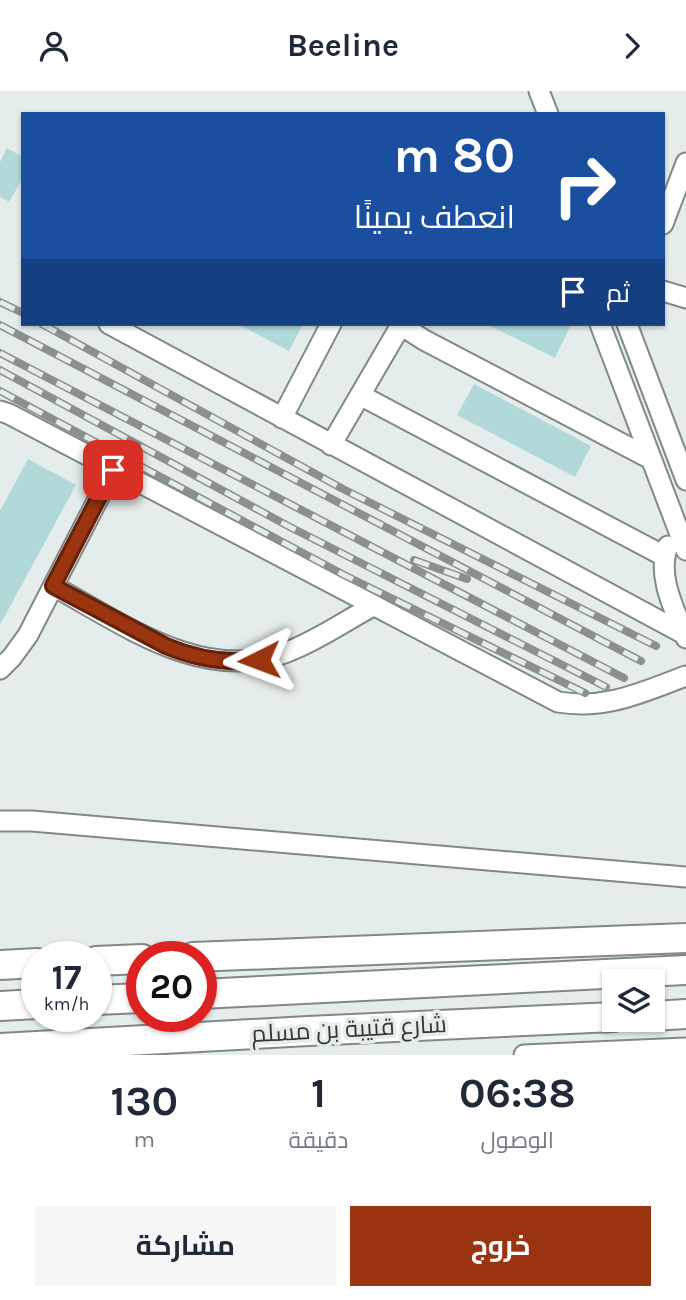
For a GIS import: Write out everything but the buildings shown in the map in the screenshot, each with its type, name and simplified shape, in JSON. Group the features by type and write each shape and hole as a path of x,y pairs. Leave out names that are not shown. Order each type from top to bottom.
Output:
{"highway":[{"path":"217,956 686,938"},
{"path":"0,965 21,964"},
{"name":"شارع قتيبة بن مسلم","path":"217,993 686,970"},
{"path":"0,1006 21,1005"},
{"path":"665,1015 686,1014"},
{"name":"شارع قتيبة بن مسلم","path":"0,1048 602,1018"}],"street":[{"path":"539,91 547,112"},
{"path":"665,219 686,163"},
{"path":"665,292 686,298"},
{"path":"113,326 685,636"},
{"path":"282,418 330,326"},
{"path":"331,445 399,326"},
{"path":"402,326 651,459"},
{"path":"601,326 683,541 667,547 663,575 685,636"},
{"path":"633,329 686,480"},
{"path":"360,395 664,556"},
{"path":"0,411 558,702 574,705 608,703 686,676"},
{"path":"0,669 28,635 113,470"},
{"path":"53,586 166,646 205,659 226,661 259,660 290,651 373,606"},
{"path":"0,821 32,821 686,877"},
{"path":"524,1055 686,1048"}],"railway":[{"path":"0,302 21,312"},
{"path":"0,325 641,661"},
{"path":"46,326 343,489 656,646"},
{"path":"0,353 624,678"},
{"path":"0,370 290,527 606,687"},
{"path":"0,391 344,575 585,693"},
{"path":"414,560 467,579"}],"route":[{"path":"113,470 53,586 185,654 226,661 259,660"}]}
